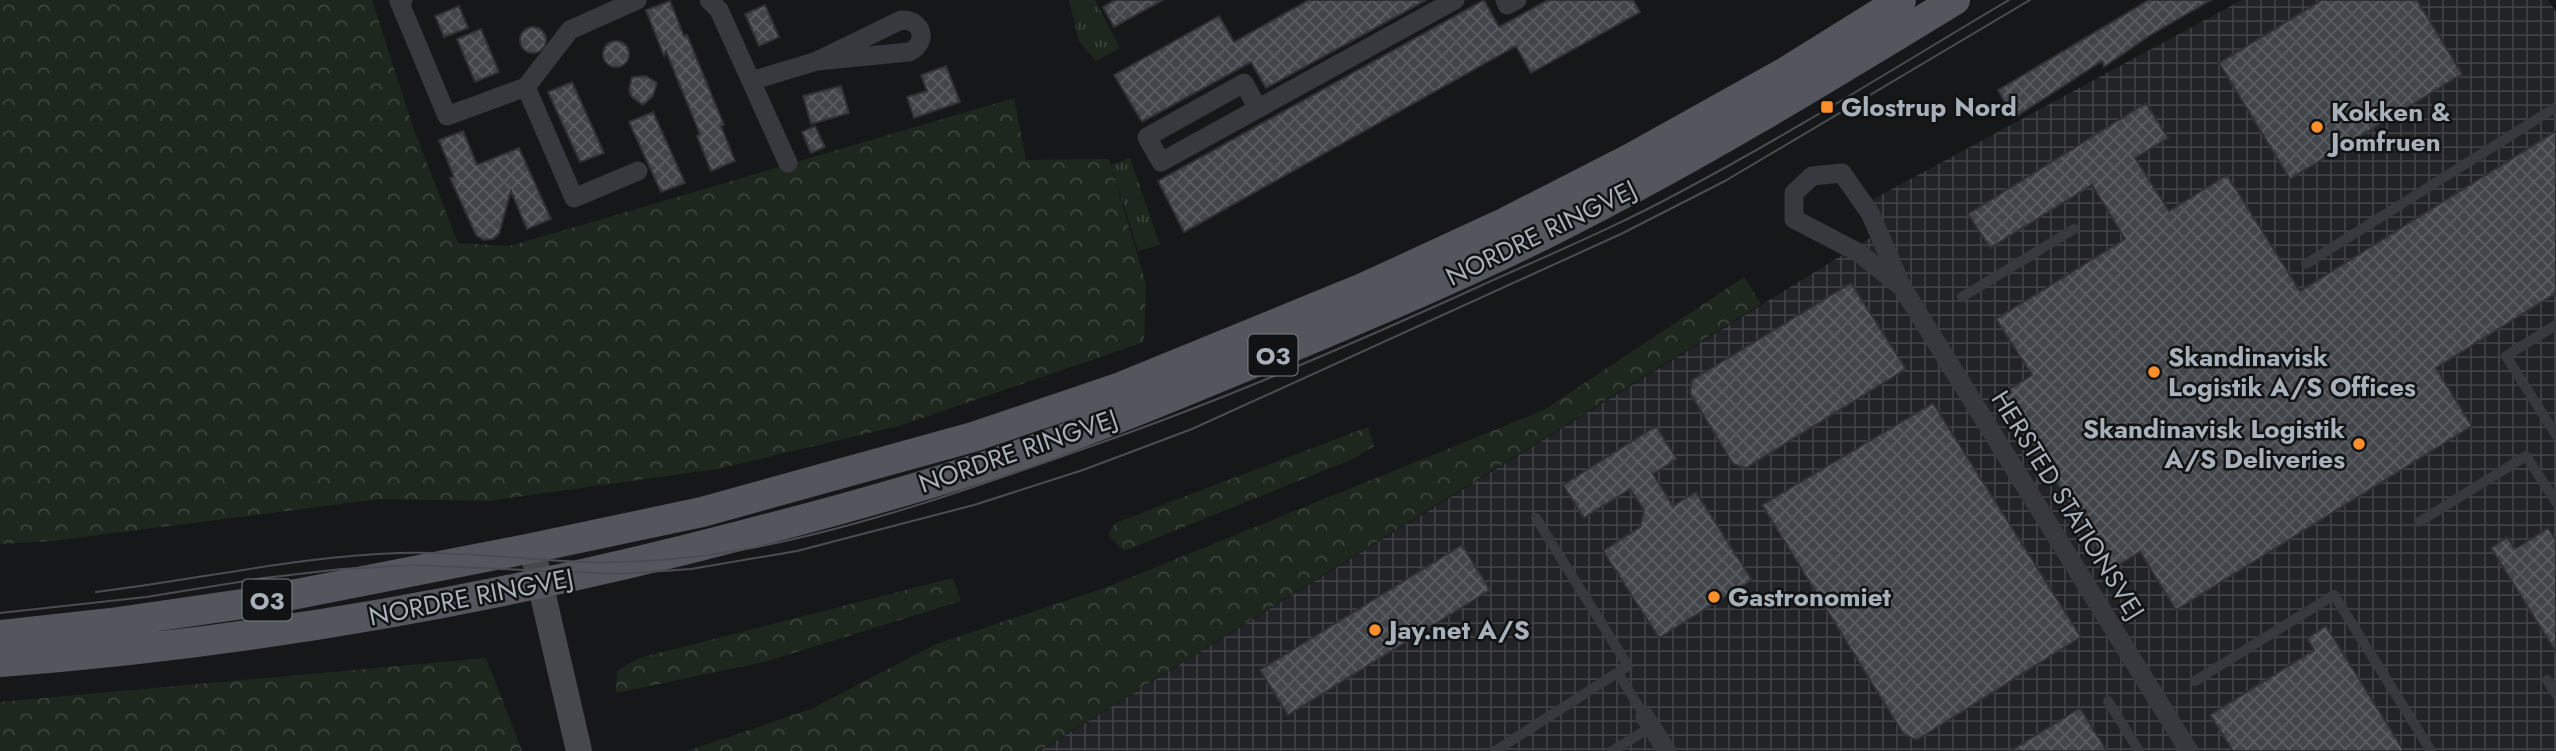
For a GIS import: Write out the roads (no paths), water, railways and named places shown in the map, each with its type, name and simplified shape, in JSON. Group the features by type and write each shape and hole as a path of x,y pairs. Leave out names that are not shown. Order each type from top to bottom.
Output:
{"main road":[{"name":"NORDRE RINGVEJ","path":"0,635 111,623 256,602 532,548 702,512 973,437 1121,387 1363,288 1502,224 1632,158 1787,71 1901,0"},
{"name":"NORDRE RINGVEJ","path":"0,662 114,653 243,636 415,609 539,585 625,566 823,514 1022,454 1176,395 1367,316 1552,231 1786,104 1955,0"}],"street":[{"path":"403,0 399,1 447,116 526,87 570,30 637,0"},
{"path":"709,0 719,10 788,163"},
{"path":"1258,109 1244,83 1147,137 1161,162 1258,109 1455,0"},
{"path":"1505,0 1507,5 1517,0"},
{"path":"751,81 817,61"},
{"path":"526,87 574,198 638,171"},
{"name":"HERSTED STATIONSVEJ","path":"1902,287 1859,253 1794,219 1794,192 1812,176 1842,173 1870,213 1902,287 2189,751"},
{"path":"532,548 579,751"},
{"path":"1648,722 1667,751"}],"lane":[{"path":"2306,264 2556,107"},
{"path":"1962,297 2074,229"},
{"path":"2556,325 2506,356 2556,435"},
{"path":"2419,522 2526,456 2556,502"},
{"path":"1495,751 1628,666 1536,518"},
{"path":"2195,681 2334,595 2431,751"},
{"path":"1612,751 1648,722 1618,673"},
{"path":"2547,680 2556,694"},
{"path":"2108,701 2139,751"}],"tram line":[{"path":"96,592 286,563 362,555 446,553 584,562 693,557 798,538 920,504 1131,432 1281,373 1606,229 1765,145 2009,0"},
{"path":"0,613 146,597 264,578 342,569 413,565 618,574 691,569 797,551 974,505 1083,470 1192,429 1621,234 1725,181 2030,0"}],"place":[{"name":"Glostrup Nord","path":"1827,107"},
{"name":"Kokken & Jomfruen","path":"2317,127"},
{"name":"Skandinavisk Logistik A/S Offices","path":"2154,372"},
{"name":"Skandinavisk Logistik A/S Deliveries","path":"2359,444"},
{"name":"Gastronomiet","path":"1714,597"},
{"name":"Jay.net A/S","path":"1375,630"}]}
